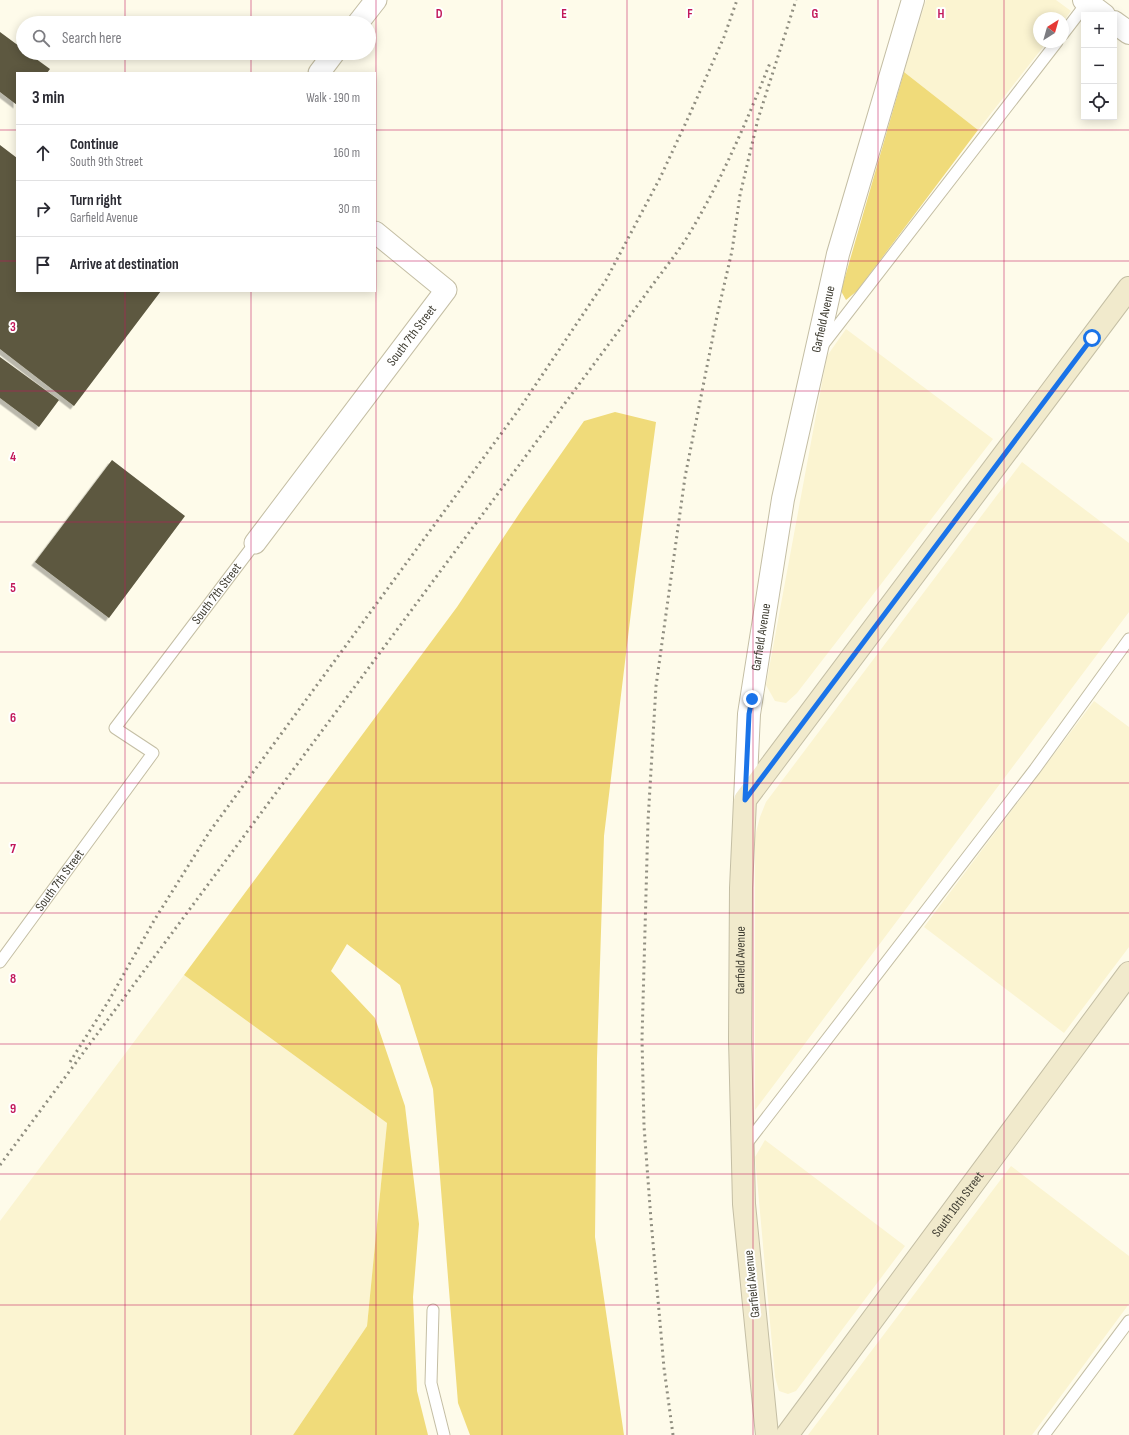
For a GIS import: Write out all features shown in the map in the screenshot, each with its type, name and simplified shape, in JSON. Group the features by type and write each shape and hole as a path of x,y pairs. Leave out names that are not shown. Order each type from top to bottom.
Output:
{"main road":[{"path":"745,800 1129,288"},
{"name":"Garfield Avenue","path":"745,800 741,888 740,1039 744,1204 766,1435"},
{"name":"South 10th Street","path":"787,1435 1129,973"}],"street":[{"path":"363,16 376,0"},
{"name":"Garfield Avenue","path":"745,800 749,714 783,499 838,254 913,0"},
{"path":"1117,24 1129,33"},
{"path":"320,72 329,60"},
{"name":"South 7th Street","path":"255,543 446,290 376,233"}],"lane":[{"path":"1069,28 1091,4"},
{"path":"815,355 1052,48"},
{"name":"South 7th Street","path":"0,962 154,753 115,728 255,543"},
{"path":"743,1149 1030,776 1129,639"},
{"path":"433,1310 431,1382 444,1435"},
{"path":"1044,1435 1129,1320"}],"shaded area":[{"path":"926,0 1056,0 1071,11 1069,14 1069,12 1033,12 1033,48 1042,48 978,130 904,72"},
{"path":"904,72 978,130 857,291 846,300 841,291"},
{"path":"846,329 993,439 797,693 786,703 775,701 766,685 827,356"},
{"path":"615,412 656,422 635,579 604,836 597,1059 595,1237 624,1435 470,1435 458,1403 433,1089 400,985 347,944 331,971 375,1018 405,1106 419,1224 413,1297 417,1391 428,1435 293,1435 367,1326 387,1123 184,975 457,607 523,508 584,421"},
{"path":"1022,462 1129,543 1129,612 755,1110 755,836 766,802"},
{"path":"1094,701 1129,727 1129,947 1064,1033 924,927"},
{"path":"184,975 387,1123 367,1326 293,1435 0,1435 0,1221"},
{"path":"765,1140 905,1246 796,1391 788,1394 779,1391 775,1377 755,1157"},
{"path":"1011,1166 1129,1256 1129,1304 1032,1435 808,1435"}],"building":[{"path":"0,32 16,44 16,60 38,60 50,69 48,72 16,72 16,104 0,92"},
{"path":"0,145 16,157 16,292 160,292 74,406 0,349"},
{"path":"0,357 59,400 39,427 0,398"},
{"path":"112,460 185,516 109,618 35,562"}],"railway":[{"path":"70,1062 108,1002 155,919 210,831 520,408 606,280 660,178 724,37 737,0"},
{"path":"673,1435 664,1368 651,1220 644,1126 642,1039 648,821 656,686 685,477 717,316 732,251 740,195 758,119 796,0"},
{"path":"0,1165 686,239 721,175 742,131 770,63"}],"route":[{"path":"752,699 749,714 745,800 1092,338"}]}
